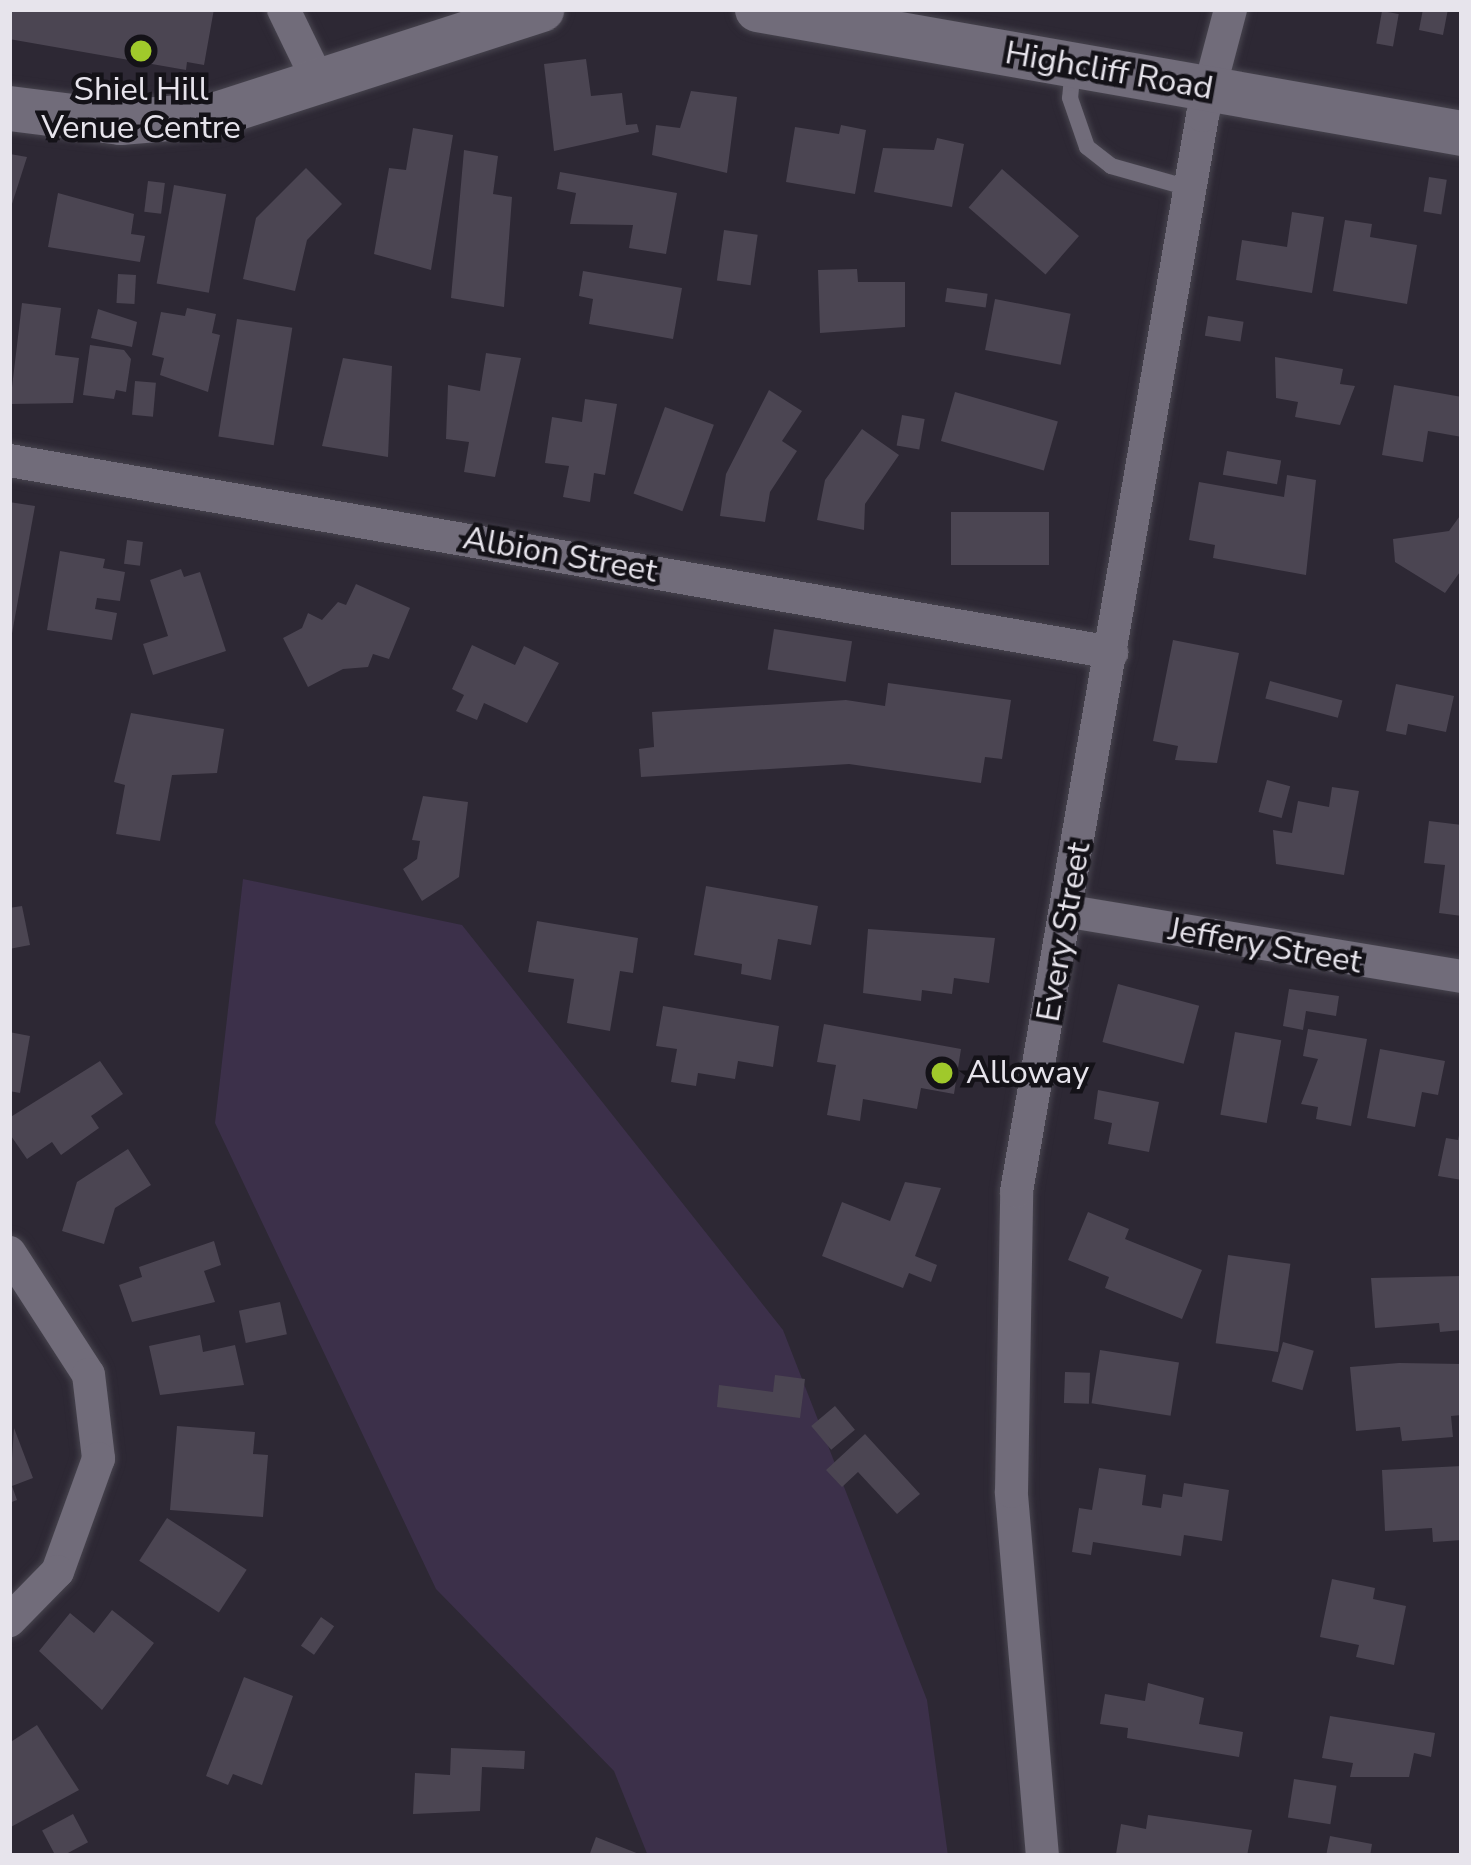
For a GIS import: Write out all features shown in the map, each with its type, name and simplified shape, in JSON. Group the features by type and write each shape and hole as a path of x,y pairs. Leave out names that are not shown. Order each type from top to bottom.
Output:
{"main road":[{"path":"9,109 169,121 319,82 541,9"},
{"name":"Highcliff Road","path":"757,9 1462,133"}],"street":[{"path":"283,9 319,82"},
{"name":"Every Street","path":"1042,1856 1011,1491 1016,1191 1069,911 1190,188 1229,9"},
{"name":"Albion Street","path":"9,460 1111,652"},
{"name":"Jeffery Street","path":"1069,911 1462,976"},
{"path":"9,1252 88,1374 98,1458 58,1571 9,1620"}],"lane":[{"path":"1073,64 1070,98 1088,147 1112,166 1190,188"}],"shaded area":[{"path":"243,879 462,925 783,1330 927,1700 948,1856 648,1856 614,1771 436,1589 215,1123"}],"building":[{"name":"Shiel Hill Venue Centre","path":"9,9 214,9 204,65 187,62 186,70 9,39"},
{"path":"1423,9 1448,9 1443,35 1419,30"},
{"path":"1382,11 1399,14 1393,46 1376,43"},
{"path":"586,59 591,96 622,93 626,125 637,124 639,132 554,151 544,64"},
{"path":"691,91 737,97 727,173 652,155 656,125 680,128"},
{"path":"841,125 866,130 855,194 786,182 795,127 839,134"},
{"path":"413,128 453,135 431,270 374,254 389,168 406,170"},
{"path":"937,138 964,144 952,207 874,192 883,148 934,150"},
{"path":"464,150 498,156 493,194 512,197 504,307 451,298"},
{"path":"10,154 27,157 9,207"},
{"path":"306,168 342,204 307,240 295,291 243,279 256,218"},
{"path":"1002,169 1079,236 1046,274 969,207"},
{"path":"560,172 677,193 666,254 629,248 633,225 570,224 576,193 557,189"},
{"path":"1429,177 1447,180 1441,214 1424,212"},
{"path":"148,181 165,183 161,214 144,212"},
{"path":"174,185 226,194 209,293 157,283"},
{"path":"58,193 134,214 131,234 145,236 140,262 48,247"},
{"path":"1292,212 1324,217 1312,293 1236,280 1242,240 1287,247"},
{"path":"1345,220 1372,224 1370,237 1417,245 1407,304 1333,291"},
{"path":"724,230 758,235 751,285 717,281"},
{"path":"857,269 858,282 905,282 905,327 820,333 818,270"},
{"path":"583,271 682,288 673,339 589,324 593,299 579,296"},
{"path":"118,274 136,275 134,304 116,303"},
{"path":"947,288 988,294 986,308 945,302"},
{"path":"995,299 1071,314 1061,365 985,350"},
{"path":"22,303 61,308 55,355 79,358 73,403 10,404"},
{"path":"187,308 216,314 212,333 220,335 208,392 160,375 164,358 152,355 161,312 185,316"},
{"path":"98,309 137,322 132,347 91,338"},
{"path":"1208,316 1244,322 1240,341 1205,336"},
{"path":"237,319 292,328 274,445 218,437"},
{"path":"90,345 124,350 131,359 126,392 116,390 114,399 83,395"},
{"path":"486,353 521,358 495,477 464,472 469,442 446,439 448,385 480,391"},
{"path":"1275,357 1343,369 1340,384 1355,386 1340,425 1295,417 1298,402 1276,398"},
{"path":"343,358 392,366 388,457 322,446"},
{"path":"135,381 156,383 153,417 132,415"},
{"path":"1394,385 1462,397 1462,437 1428,431 1423,462 1382,455"},
{"path":"769,390 802,411 782,441 797,451 770,492 765,522 720,516 726,474"},
{"path":"955,392 1058,421 1044,471 941,441"},
{"path":"585,399 617,404 605,475 594,473 590,502 563,497 569,466 545,463 552,417 582,422"},
{"path":"665,407 714,425 682,511 634,493"},
{"path":"902,415 925,419 919,450 897,446"},
{"path":"862,429 899,455 865,504 864,530 817,520 825,480"},
{"path":"1227,451 1281,461 1277,484 1223,475"},
{"path":"1287,475 1316,480 1306,575 1213,558 1215,545 1189,540 1199,482 1284,497"},
{"path":"9,502 35,506 11,639 9,638"},
{"path":"951,512 1049,512 1049,565 951,565"},
{"path":"1462,513 1462,569 1445,593 1395,562 1393,539 1449,531"},
{"path":"127,540 143,542 140,566 124,564"},
{"path":"60,551 105,559 103,568 125,572 120,601 97,598 95,609 117,613 112,640 47,630"},
{"path":"181,569 184,577 200,572 226,651 153,675 143,644 168,636 150,580"},
{"path":"356,584 410,608 389,659 373,654 368,667 343,669 308,687 283,638 302,628 308,613 322,620 338,602 346,605"},
{"path":"774,629 852,641 846,682 768,669"},
{"path":"1173,640 1239,653 1217,763 1175,760 1178,746 1153,741"},
{"path":"472,645 515,665 524,646 559,663 527,723 484,703 477,720 456,711 464,695 452,689"},
{"path":"1270,681 1342,700 1338,718 1265,698"},
{"path":"888,683 1011,700 1002,759 985,757 981,783 849,764 641,777 639,749 654,747 652,712 846,700 885,706"},
{"path":"1396,684 1454,696 1446,732 1408,724 1406,735 1386,731"},
{"path":"131,713 224,729 217,773 172,775 160,841 116,834 125,785 114,782"},
{"path":"1267,780 1290,786 1282,818 1258,812"},
{"path":"1332,787 1359,791 1344,875 1276,864 1273,830 1292,833 1298,801 1329,807"},
{"path":"423,796 468,802 459,877 422,901 403,869 417,859 420,841 412,840"},
{"path":"1429,821 1462,825 1462,916 1439,913 1445,865 1424,863"},
{"path":"706,886 818,906 811,945 778,939 771,980 741,974 742,964 694,955"},
{"path":"22,906 30,945 9,949 9,908"},
{"path":"537,921 638,938 633,973 620,971 610,1031 567,1023 574,979 528,972"},
{"path":"868,929 995,938 989,983 954,978 952,994 922,990 921,1001 863,993"},
{"path":"1118,984 1199,1006 1184,1064 1102,1042"},
{"path":"1289,989 1339,996 1336,1016 1306,1011 1303,1030 1283,1026"},
{"path":"663,1006 779,1026 773,1067 738,1061 735,1079 698,1073 696,1086 671,1082 677,1049 656,1046"},
{"path":"824,1024 961,1049 954,1094 921,1088 917,1109 863,1099 860,1121 827,1115 836,1065 817,1062"},
{"path":"1308,1029 1367,1039 1351,1126 1316,1119 1318,1107 1301,1104 1318,1059 1303,1056"},
{"path":"9,1032 30,1036 20,1093 9,1091"},
{"path":"1235,1032 1281,1040 1267,1123 1220,1115"},
{"path":"1380,1049 1445,1061 1438,1095 1422,1092 1415,1127 1367,1118"},
{"path":"100,1061 123,1094 91,1116 99,1128 61,1155 52,1142 27,1159 9,1133 9,1118"},
{"path":"1098,1090 1159,1102 1149,1152 1108,1144 1112,1123 1094,1119"},
{"path":"1460,1130 1462,1180 1438,1176 1446,1138 1458,1140"},
{"path":"128,1149 151,1185 115,1208 104,1244 62,1231 77,1182"},
{"path":"905,1182 941,1188 915,1256 937,1265 931,1282 909,1273 903,1288 822,1256 842,1202 890,1221"},
{"path":"1088,1212 1129,1229 1125,1239 1202,1270 1182,1319 1105,1288 1109,1277 1068,1260"},
{"path":"214,1241 221,1265 204,1271 215,1302 132,1322 119,1285 142,1277 139,1267"},
{"path":"1228,1255 1290,1264 1278,1352 1216,1343"},
{"path":"1462,1276 1462,1330 1440,1332 1439,1323 1375,1328 1371,1278"},
{"path":"280,1302 287,1334 246,1343 239,1311"},
{"path":"200,1335 203,1352 235,1345 244,1385 160,1395 149,1346"},
{"path":"1283,1342 1314,1351 1302,1390 1272,1381"},
{"path":"1100,1350 1179,1363 1171,1416 1092,1403"},
{"path":"1462,1364 1462,1415 1451,1416 1453,1437 1402,1441 1400,1427 1356,1431 1350,1367"},
{"path":"1065,1372 1090,1373 1089,1404 1064,1403"},
{"path":"775,1375 805,1379 800,1418 717,1407 719,1385 773,1392"},
{"path":"835,1406 855,1430 831,1450 811,1426"},
{"path":"177,1426 255,1432 253,1454 268,1455 263,1517 170,1510"},
{"path":"14,1428 33,1478 12,1486 17,1500 9,1503"},
{"path":"865,1434 920,1494 897,1514 858,1472 842,1487 826,1470"},
{"path":"1462,1466 1462,1540 1433,1542 1432,1528 1385,1531 1382,1470"},
{"path":"1099,1468 1146,1475 1142,1505 1161,1508 1163,1494 1182,1497 1184,1483 1229,1490 1222,1541 1184,1535 1181,1556 1093,1542 1091,1555 1072,1552 1079,1508 1092,1510"},
{"path":"167,1518 247,1570 219,1613 139,1561"},
{"path":"1332,1579 1375,1588 1373,1599 1406,1606 1394,1665 1356,1657 1359,1645 1320,1637"},
{"path":"112,1610 154,1643 102,1710 39,1651 70,1613 94,1633"},
{"path":"321,1617 334,1626 314,1655 301,1646"},
{"path":"244,1677 293,1696 262,1785 233,1774 228,1785 206,1776"},
{"path":"1148,1683 1204,1698 1199,1724 1243,1732 1239,1757 1127,1738 1128,1728 1100,1724 1105,1694 1145,1701"},
{"path":"1330,1716 1435,1733 1431,1757 1414,1753 1409,1777 1350,1777 1353,1763 1322,1758"},
{"path":"37,1725 79,1790 9,1828 9,1743"},
{"path":"451,1748 525,1751 524,1769 482,1767 480,1811 413,1814 415,1773 450,1775"},
{"path":"1294,1779 1336,1786 1330,1824 1288,1818"},
{"path":"73,1814 88,1842 56,1856 42,1830"},
{"path":"1148,1815 1252,1830 1247,1856 1116,1854 1121,1824 1146,1829"},
{"path":"1330,1836 1372,1844 1370,1856 1326,1856"},
{"path":"596,1837 644,1856 589,1856"}],"place":[{"name":"Shiel Hill Venue Centre","path":"141,51"},
{"name":"Alloway","path":"942,1073"}]}
